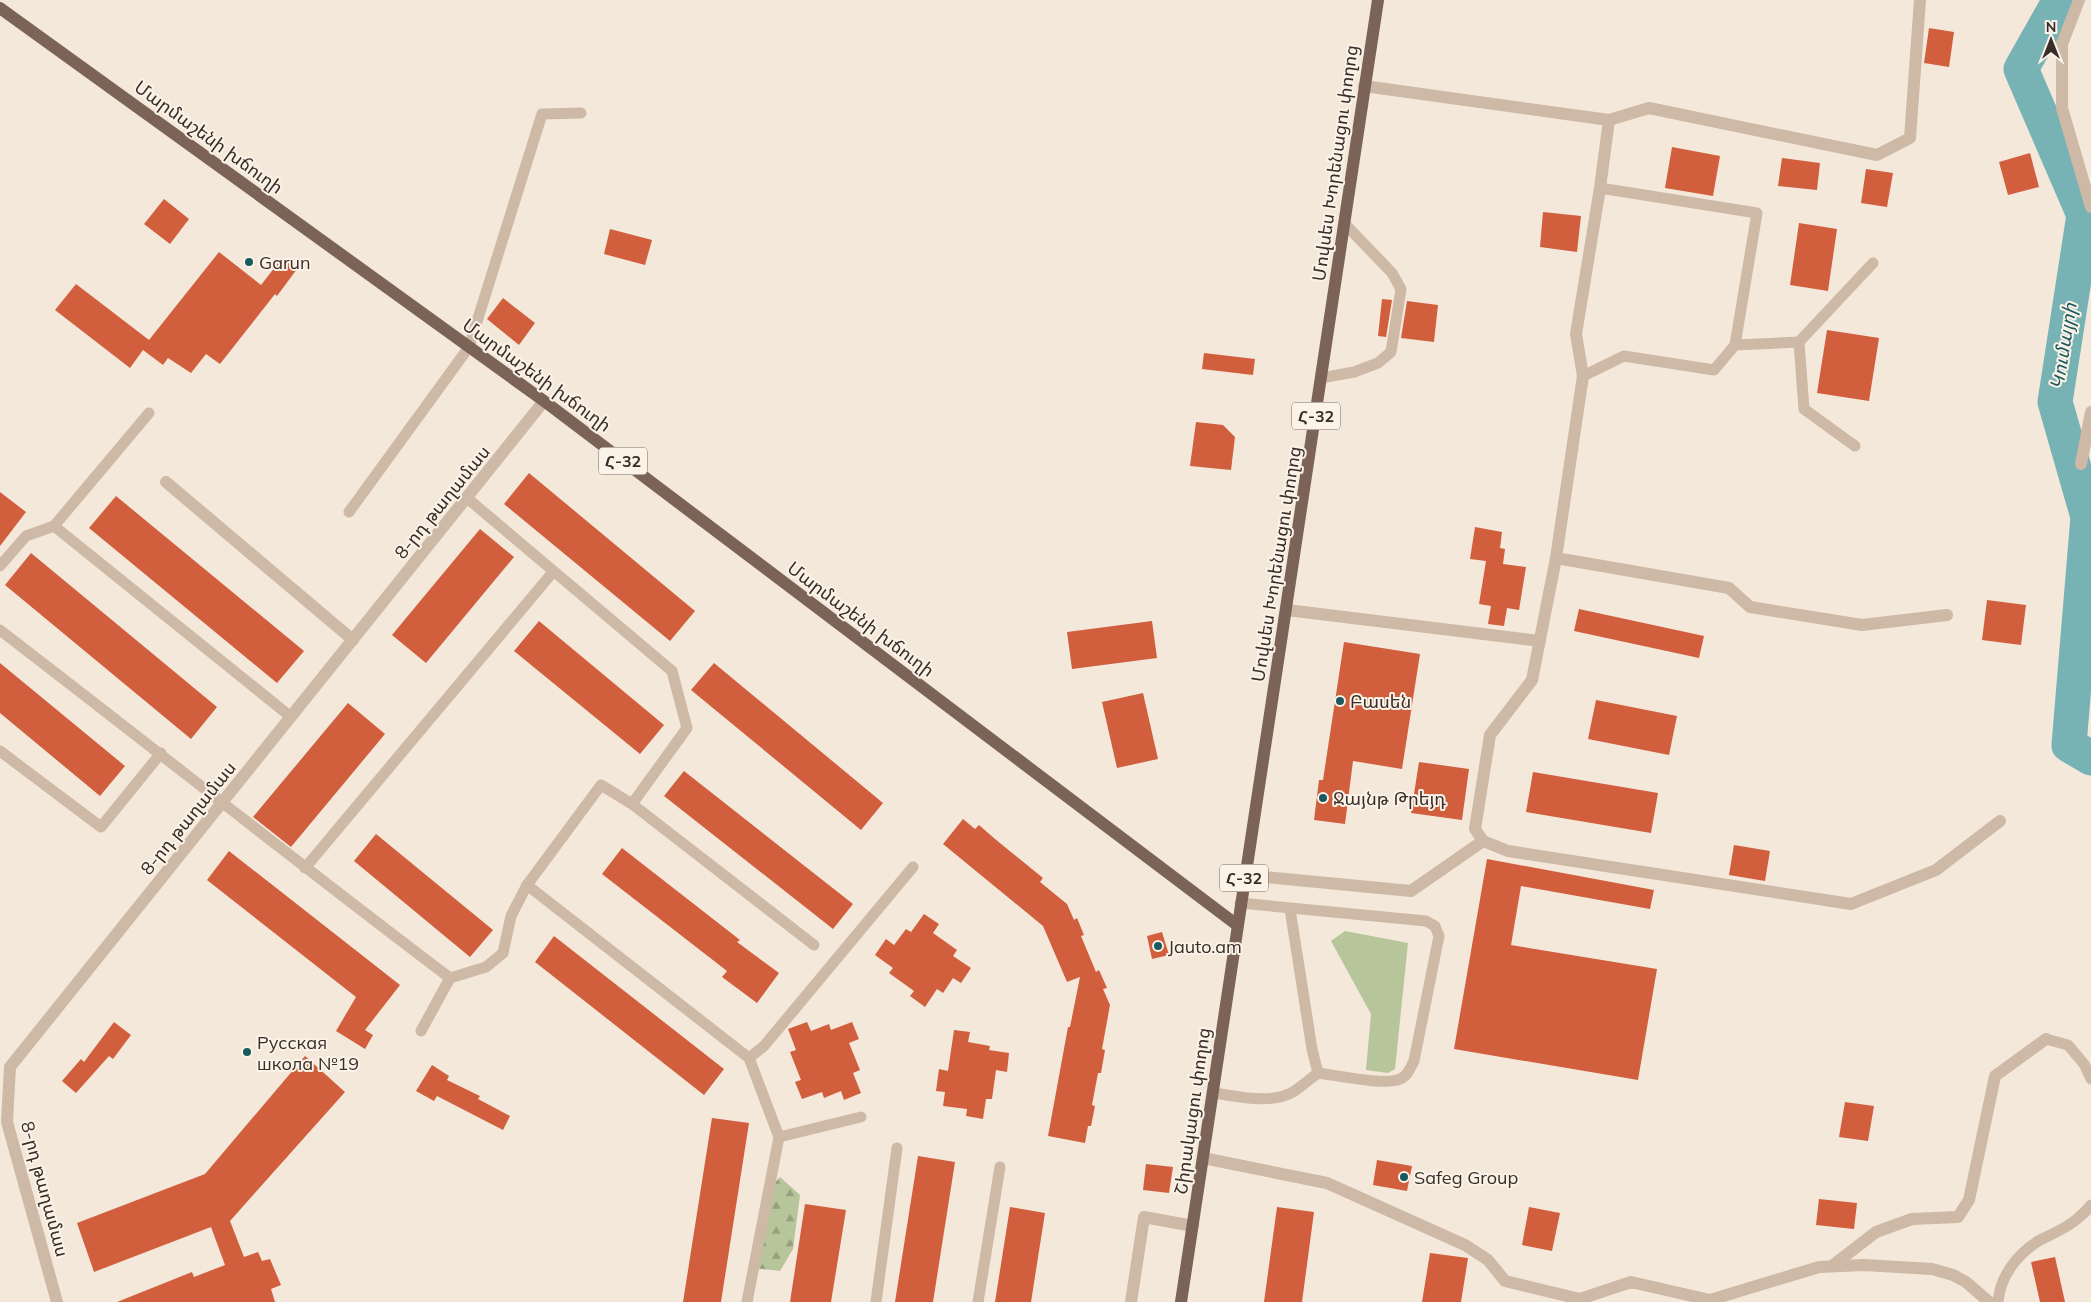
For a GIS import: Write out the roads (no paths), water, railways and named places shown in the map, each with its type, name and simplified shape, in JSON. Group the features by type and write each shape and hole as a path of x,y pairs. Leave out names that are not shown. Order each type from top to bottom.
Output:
{"main road":[{"name":"Մովսես Խորենացու փողոց","path":"1237,925 1287,610 1378,0"},
{"name":"Մարմաշենի խճուղի","path":"0,8 544,402 1237,925"},
{"name":"Շիրակացու փողոց","path":"1180,1302 1237,925"}],"street":[{"path":"1364,86 1609,120 1649,108 1877,155 1910,138 1920,0"},
{"path":"2079,0 2062,44 2062,108 2091,207"},
{"path":"1609,120 1576,334 1583,376 1556,558 1532,680 1490,735 1474,829 1483,841 1508,851 1851,904 1936,870 2000,821"},
{"name":"8-րդ թաղամաս","path":"57,1302 8,1122 10,1067 544,402"},
{"path":"2080,464 2091,412"},
{"path":"166,482 353,640"},
{"path":"1556,558 1729,588 1750,607 1862,625 1947,615"},
{"path":"1287,610 1540,641"},
{"path":"1244,875 1411,891 1483,841"},
{"path":"1832,1266 1876,1232 1912,1219 1958,1217 1969,1200 1994,1076 2046,1039"},
{"path":"1203,1158 1327,1184 1465,1245 1488,1260 1505,1281 1580,1300 1631,1282 1710,1300 1819,1267 1832,1266 1932,1269 1959,1278 1990,1302"},
{"path":"1131,1302 1144,1217 1193,1226"}],"lane":[{"path":"349,512 469,347 542,114 581,113"},
{"path":"1583,376 1624,356 1714,370 1735,345 1757,214 1600,188"},
{"path":"1321,378 1354,372 1378,363 1391,352 1401,289 1392,273 1344,223"},
{"path":"1735,345 1799,342 1873,263"},
{"path":"1799,342 1804,410 1855,446"},
{"path":"0,566 26,536 54,526 149,413"},
{"path":"467,498 672,671 687,728 632,804"},
{"path":"54,526 291,717"},
{"path":"305,868 554,572"},
{"path":"0,630 223,802 305,868 450,978"},
{"path":"0,751 101,827 161,754"},
{"path":"421,1031 450,978 486,967 503,953 511,916 527,885 601,785 632,804 814,945"},
{"path":"749,1058 764,1046 913,867"},
{"path":"527,885 749,1058 779,1137 747,1302"},
{"path":"1213,1093 1258,1099 1275,1098 1292,1092 1318,1072 1387,1082 1400,1079 1408,1073 1414,1061 1439,936 1435,926 1426,921 1240,903"},
{"path":"1290,909 1312,1049 1318,1072"},
{"path":"2046,1039 2068,1045 2084,1064 2091,1079"},
{"path":"779,1137 861,1117"},
{"path":"876,1302 897,1148"},
{"path":"978,1302 1000,1167"},
{"path":"1998,1302 2002,1283 2010,1267 2023,1253 2038,1242 2077,1220 2091,1205"}],"waterway":[{"name":"Կումայրի","path":"2060,0 2021,69 2084,215 2055,402 2088,517 2069,745 2091,758"}],"place":[{"name":"Garun","path":"249,262"},
{"name":"Բասեն","path":"1340,701"},
{"name":"Ջայնթ Թրեյդ","path":"1323,798"},
{"name":"Jauto.am","path":"1158,946"},
{"name":"Русская школа №19","path":"247,1052"},
{"name":"Safeg Group","path":"1404,1177"}]}
